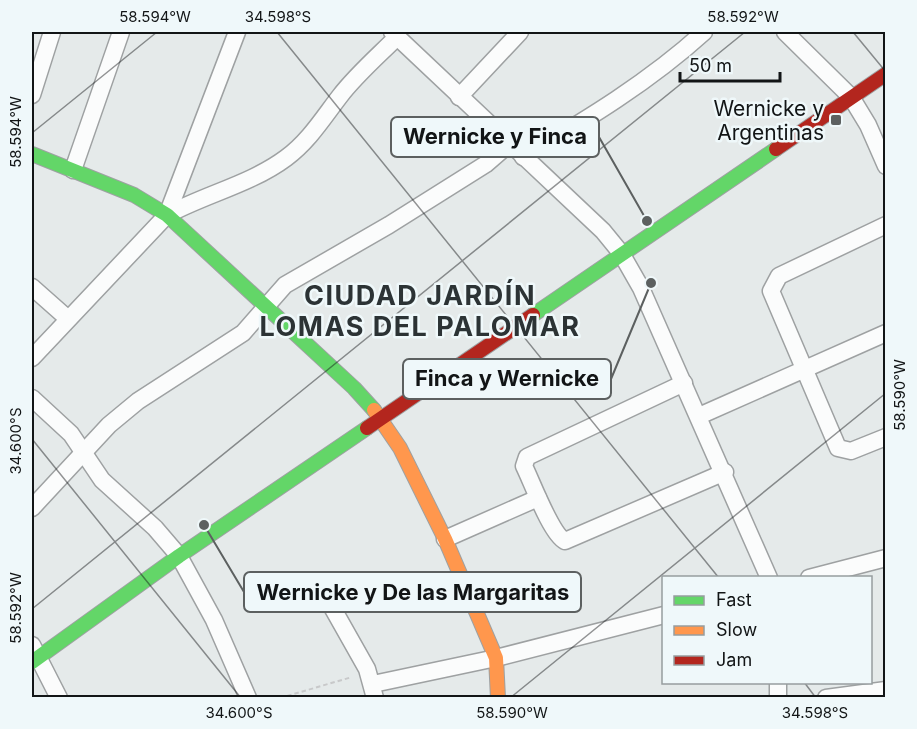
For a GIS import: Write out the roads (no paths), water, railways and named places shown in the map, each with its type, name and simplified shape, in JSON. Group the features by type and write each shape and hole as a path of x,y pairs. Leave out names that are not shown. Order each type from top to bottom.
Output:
{"street":[{"path":"32,95 52,32"},
{"path":"73,170 122,32"},
{"path":"167,215 237,32"},
{"path":"459,97 520,32"},
{"path":"523,157 619,99 664,66 704,32"},
{"path":"786,32 839,82 851,97 868,125 885,166"},
{"path":"32,358 67,318 167,215 193,201 253,178 286,158 306,141 341,95 395,34 508,144 603,231 621,253 641,288 684,382 768,576"},
{"path":"59,698 34,655 885,74"},
{"path":"32,508 109,425 131,407 235,339 294,278 389,225 486,164 508,144"},
{"path":"32,154 134,195 167,215 354,388 381,418 400,448 445,539 496,658 498,698"},
{"path":"885,225 779,276 771,285 772,298 835,444 842,451 851,451 885,437"},
{"path":"32,287 67,318"},
{"path":"699,416 885,333"},
{"path":"684,382 525,459 524,466 538,498 563,541 725,472"},
{"path":"32,398 71,434 102,480 155,528 179,556 214,620 248,698"},
{"path":"445,539 538,498"},
{"path":"817,576 885,558"},
{"path":"332,607 374,691 662,615"},
{"path":"826,698 885,690"}],"place":[{"name":"Wernicke y Argentinas","path":"836,120"},
{"name":"Wernicke y Finca","path":"647,221"},
{"name":"Finca y Wernicke","path":"651,283"},
{"name":"Wernicke y De las Margaritas","path":"204,525"}],"district":[{"name":"CIUDAD JARDÍN LOMAS DEL PALOMAR","path":"420,310"}]}
